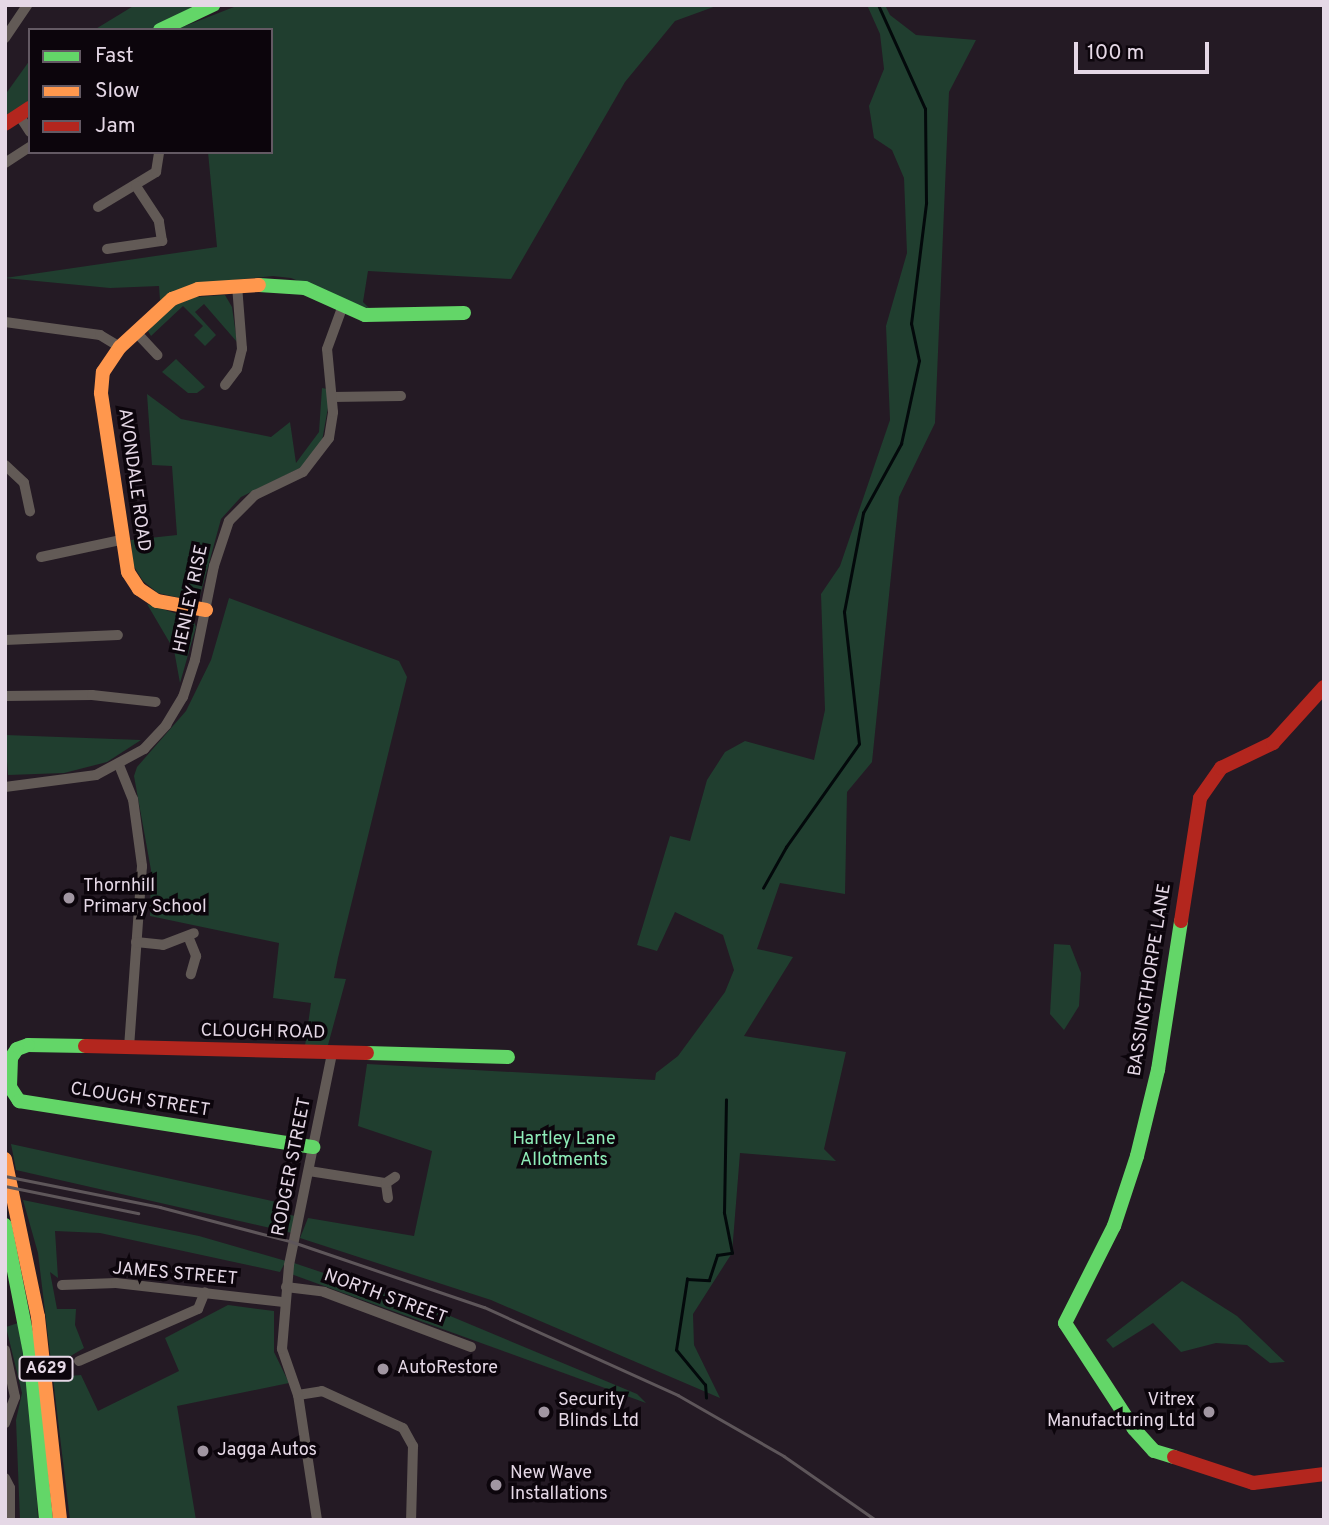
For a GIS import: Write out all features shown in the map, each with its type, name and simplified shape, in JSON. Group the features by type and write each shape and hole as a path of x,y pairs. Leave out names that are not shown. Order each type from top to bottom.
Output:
{"street":[{"path":"5,38 27,5"},
{"path":"164,28 213,5"},
{"path":"5,124 24,111"},
{"path":"5,163 28,148"},
{"path":"99,207 156,172 159,154"},
{"path":"107,248 162,241 159,221 136,186"},
{"name":"AVONDALE ROAD","path":"206,610 157,601 139,589 128,572 121,540 101,393 103,372 120,347 175,297 198,289 292,284 342,308 376,316 464,313"},
{"path":"225,385 237,369 242,349 237,286"},
{"name":"HENLEY RISE","path":"5,787 79,780 119,765 155,739 177,710 206,610 219,544 229,521 255,495 293,479 313,463 332,425 327,349 342,308"},
{"path":"5,323 100,334 120,347"},
{"path":"135,331 157,355"},
{"path":"332,397 401,396"},
{"path":"5,465 24,483 30,511"},
{"path":"41,557 121,540"},
{"path":"5,640 118,635"},
{"name":"BASSINGTHORPE LANE","path":"1324,687 1273,743 1221,768 1200,798 1158,1070 1138,1156 1114,1226 1065,1322 1133,1429 1154,1451 1253,1483 1324,1474"},
{"path":"5,696 74,694 156,702"},
{"path":"119,765 133,800 141,843 142,886 129,1049"},
{"path":"136,942 163,945 191,934 196,956 191,974"},
{"name":"CLOUGH ROAD","path":"17,1049 28,1045 508,1057"},
{"name":"CLOUGH STREET","path":"17,1049 11,1058 10,1087 19,1101 313,1147"},
{"name":"RODGER STREET","path":"317,1520 298,1395 282,1349 289,1265 332,1054"},
{"name":"A629","path":"5,1159 30,1353 46,1520"},
{"path":"309,1171 391,1180 388,1198"},
{"name":"A629","path":"12,1223 48,1383 60,1520"},
{"name":"JAMES STREET","path":"62,1285 116,1283 284,1302"},
{"name":"NORTH STREET","path":"286,1287 324,1292 471,1347"},
{"path":"79,1361 198,1309 205,1292"},
{"path":"5,1350 15,1397 5,1423"},
{"path":"298,1395 322,1391 403,1428 413,1446 411,1520"},
{"path":"5,1478 10,1488 9,1520"}],"green space":[{"path":"135,5 198,5 153,28 97,28"},
{"path":"239,5 719,5 675,21 625,82 511,279 368,271 363,302 370,309 291,278 273,276 233,280 160,300 159,286 110,288 5,278 217,247 208,154 273,154 273,28 180,28"},
{"name":"Hartley Lane Allotments","path":"867,5 885,5 890,15 916,35 976,40 949,92 935,423 899,497 872,762 847,792 845,894 780,883 757,949 793,957 744,1036 846,1052 824,1149 836,1161 740,1153 732,1253 693,1314 694,1345 720,1398 491,1300 300,1238 308,1218 414,1236 432,1151 358,1126 367,1064 655,1080 656,1073 678,1056 725,992 734,970 723,935 675,912 657,951 637,945 670,836 690,841 707,780 725,752 745,741 814,760 825,710 821,594 840,566 890,420 886,326 907,253 904,178 892,150 874,138 869,106 884,69 880,34"},
{"path":"28,63 28,103 5,118 5,95"},
{"path":"225,295 232,307 237,342 204,304 195,312 216,335 205,346 194,335 203,326 183,306 151,336 148,331 172,306 195,297"},
{"path":"176,359 205,387 197,393 188,393 162,372"},
{"path":"322,388 327,389 329,402 322,441 302,467 241,497 221,519 200,596 194,601 158,593 143,581 133,565 131,540 177,535 172,466 152,465 147,394 181,419 271,437 290,422 296,463 319,432"},
{"path":"229,598 399,661 407,677 338,958 334,978 346,979 328,1045 305,1046 311,1003 273,998 279,943 150,916 151,870 134,776 137,767 186,711 211,660"},
{"path":"147,604 193,619 196,627 180,683 174,650"},
{"path":"5,735 141,740 107,762 64,773 8,775"},
{"path":"1054,944 1070,945 1081,973 1079,1006 1064,1030 1050,1014"},
{"path":"11,1144 281,1203 281,1214 297,1216 292,1233 16,1170"},
{"path":"23,1200 199,1236 286,1261 280,1272 100,1233 55,1231 58,1278 50,1272 57,1309 76,1309 75,1325 84,1348 64,1360 70,1376 81,1375 98,1411 179,1371 165,1338 228,1305 274,1311 274,1352 289,1383 177,1406 196,1520 70,1520 38,1253"},
{"path":"294,1263 443,1313 637,1394 646,1403 291,1274"},
{"path":"1182,1281 1237,1316 1285,1362 1270,1363 1247,1345 1216,1343 1181,1352 1153,1323 1113,1348 1106,1340"},
{"path":"18,1323 32,1405 38,1520 20,1520 16,1420 22,1393 6,1327"}],"waterway":[{"path":"763,888 786,847 859,744 844,612 863,513 901,444 919,361 911,324 926,203 925,109 878,5"},
{"path":"706,1398 705,1385 676,1350 687,1279 709,1280 717,1255 732,1253 724,1213 726,1100"}],"railway":[{"path":"5,1176 160,1207 290,1241 484,1307 678,1395 784,1456 876,1520"},
{"path":"5,1186 138,1213"}],"traffic: fast":[{"path":"164,28 213,5"},
{"path":"259,285 305,288 365,315 464,313"},
{"path":"1174,1457 1154,1451 1134,1429 1065,1323 1114,1226 1137,1156 1158,1070 1181,921"},
{"path":"85,1046 28,1045 17,1049 11,1058 10,1087 19,1101 313,1147"},
{"path":"367,1053 508,1057"},
{"path":"5,1225 30,1353 46,1520"}],"traffic: slow":[{"path":"206,610 157,601 139,589 128,572 101,393 103,372 120,347 172,299 198,289 259,285"},
{"path":"5,1159 38,1317 60,1520"}],"traffic: jam":[{"path":"5,124 28,109"},
{"path":"1181,921 1200,798 1221,768 1273,743 1324,687"},
{"path":"85,1046 367,1053"},
{"path":"1174,1457 1253,1483 1324,1474"}],"place":[{"name":"Thornhill Primary School","path":"69,898"},
{"name":"AutoRestore","path":"383,1369"},
{"name":"Security Blinds Ltd","path":"544,1412"},
{"name":"Vitrex Manufacturing Ltd","path":"1209,1412"},
{"name":"Jagga Autos","path":"203,1451"},
{"name":"New Wave Installations","path":"496,1485"}]}
